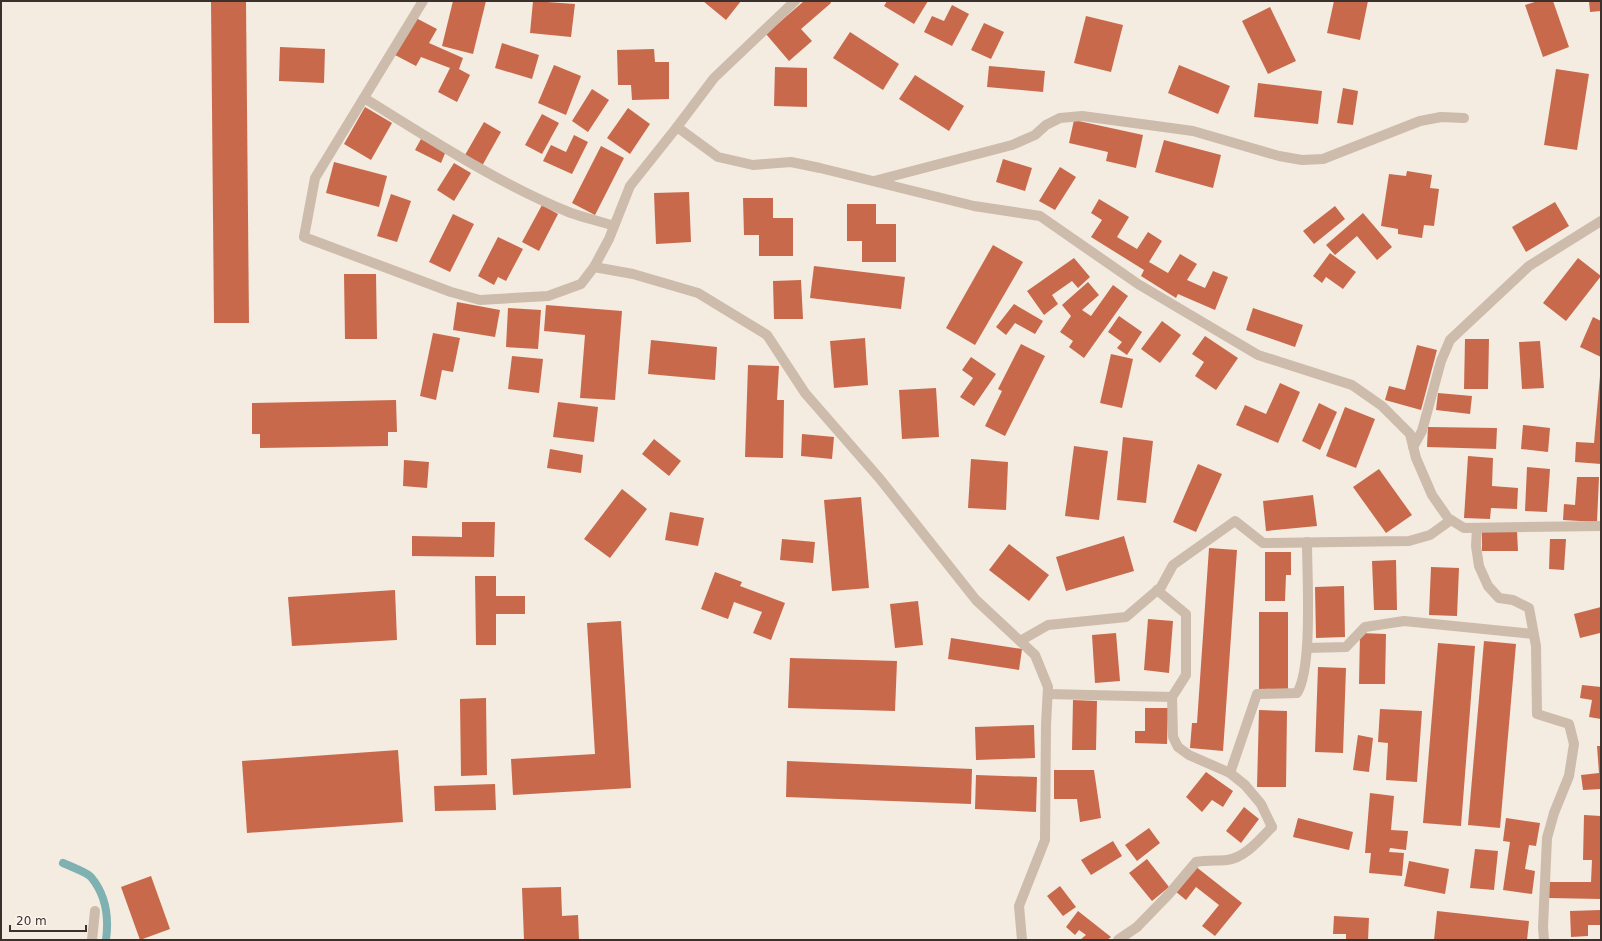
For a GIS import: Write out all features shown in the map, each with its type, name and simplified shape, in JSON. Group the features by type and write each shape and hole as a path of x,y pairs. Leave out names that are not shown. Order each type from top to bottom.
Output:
{"street":[{"path":"423,1 315,178 304,237 452,292 480,300 548,296 581,284 594,267 609,239 630,186 714,78 795,1"},
{"path":"364,98 470,163 504,182 572,213 614,226"},
{"path":"872,182 1012,145 1035,135 1046,125 1060,118 1082,116 1194,131 1279,156 1302,160 1323,159 1420,121 1441,117 1464,118"},
{"path":"677,127 718,156 753,165 791,162 974,206 1040,216 1138,284 1258,355 1352,385 1382,406 1410,434 1416,458 1432,495 1448,518 1464,528 1601,526"},
{"path":"1413,447 1422,431 1440,361 1450,340 1529,266 1601,221"},
{"path":"594,267 633,274 698,293 767,335 805,393 880,479 976,600 1035,655 1048,687 1045,840 1018,906 1022,940"},
{"path":"1020,641 1048,625 1126,616 1161,587 1173,565 1235,521 1263,542 1307,542 1409,541 1430,535 1451,520"},
{"path":"1477,528 1476,546 1479,566 1488,586 1499,598 1513,600 1529,608 1536,646 1538,714 1570,724 1574,744 1569,776 1554,813 1547,838 1543,927 1544,940"},
{"path":"1230,773 1257,694 1297,693 1301,686 1307,648 1307,542"},
{"path":"1118,940 1137,927 1170,894 1196,862 1208,860 1228,860 1240,856 1272,827 1261,804 1245,785 1230,773 1189,755 1178,747 1173,737 1172,697 1186,675 1186,614 1157,590"},
{"path":"1307,648 1346,647 1365,628 1404,621 1533,634"},
{"path":"1048,694 1172,697"},
{"path":"92,940 95,911"}],"building":[{"path":"211,1 246,1 249,323 214,323"},
{"path":"453,1 486,1 473,54 442,46"},
{"path":"533,1 575,4 571,37 530,33"},
{"path":"703,1 741,1 726,20"},
{"path":"804,1 830,1 831,3 801,29 812,41 789,61 766,34"},
{"path":"887,1 928,1 914,24 884,6"},
{"path":"1334,1 1368,1 1360,40 1327,33"},
{"path":"1538,1 1553,1 1569,47 1543,57 1525,5"},
{"path":"1589,1 1601,1 1601,11 1590,12"},
{"path":"952,5 969,14 952,46 924,32 932,16 944,21"},
{"path":"1270,7 1296,61 1268,74 1242,21"},
{"path":"1086,16 1123,25 1111,72 1074,63"},
{"path":"416,18 437,29 429,43 463,58 459,69 470,75 457,102 438,92 450,68 421,57 416,66 395,55"},
{"path":"984,23 1004,32 991,59 971,50"},
{"path":"850,32 899,64 883,90 833,58"},
{"path":"502,43 539,55 532,79 495,68"},
{"path":"280,47 325,49 324,83 279,81"},
{"path":"654,49 655,62 669,62 669,99 632,100 631,85 618,85 617,50"},
{"path":"554,65 581,76 566,115 538,103"},
{"path":"1179,65 1230,86 1218,114 1168,93"},
{"path":"989,66 1045,71 1043,92 987,87"},
{"path":"775,67 807,68 807,107 774,106"},
{"path":"1556,69 1589,74 1577,150 1544,145"},
{"path":"915,75 964,106 949,131 899,99"},
{"path":"1258,83 1322,91 1318,124 1254,117"},
{"path":"1343,88 1358,91 1353,125 1337,123"},
{"path":"592,89 609,100 588,132 572,121"},
{"path":"365,107 392,123 371,160 344,144"},
{"path":"628,108 650,124 630,154 607,138"},
{"path":"542,114 559,123 542,154 525,145"},
{"path":"1074,120 1143,135 1136,168 1106,161 1108,152 1069,143"},
{"path":"484,122 501,132 482,166 465,155"},
{"path":"574,135 588,142 572,174 543,161 551,145 566,152"},
{"path":"421,139 446,151 441,163 415,150"},
{"path":"1164,140 1221,155 1213,188 1155,172"},
{"path":"601,146 624,158 595,215 572,203"},
{"path":"1003,159 1032,168 1025,191 996,182"},
{"path":"334,162 387,176 379,207 326,193"},
{"path":"454,163 471,173 454,201 437,190"},
{"path":"1060,167 1076,177 1055,210 1039,201"},
{"path":"1407,171 1432,175 1430,188 1439,189 1434,226 1424,225 1422,238 1398,234 1398,229 1381,226 1389,174 1406,176"},
{"path":"689,192 691,242 656,244 654,193"},
{"path":"391,194 411,201 397,242 377,236"},
{"path":"743,198 773,198 773,218 793,218 793,256 759,256 759,235 744,235"},
{"path":"1099,199 1129,217 1117,237 1137,249 1148,232 1162,241 1149,262 1168,273 1180,254 1197,264 1187,280 1205,288 1213,271 1228,277 1215,310 1178,294 1176,298 1141,276 1144,270 1091,237 1102,220 1091,213"},
{"path":"1555,202 1569,226 1526,252 1512,227"},
{"path":"847,204 876,204 876,224 896,224 896,262 862,262 862,241 847,241"},
{"path":"542,205 558,214 539,251 522,242"},
{"path":"1335,206 1345,219 1314,244 1303,231"},
{"path":"1363,213 1392,247 1377,260 1357,236 1335,255 1326,245"},
{"path":"453,214 474,224 450,272 429,262"},
{"path":"498,237 523,249 506,281 498,277 494,285 478,276"},
{"path":"993,245 1023,262 975,345 946,328"},
{"path":"1330,253 1356,272 1343,289 1326,277 1322,283 1313,276"},
{"path":"1074,258 1090,277 1078,288 1072,281 1052,295 1058,304 1044,315 1027,291"},
{"path":"1578,258 1601,276 1566,321 1543,303"},
{"path":"814,266 905,277 901,309 810,298"},
{"path":"344,274 376,274 377,339 345,339"},
{"path":"801,280 803,319 774,319 773,281"},
{"path":"1088,282 1099,295 1082,310 1091,316 1113,285 1128,296 1084,358 1069,347 1073,341 1060,332 1071,316 1062,305"},
{"path":"457,302 500,310 495,337 453,330"},
{"path":"1014,304 1043,321 1035,334 1015,323 1006,335 996,327"},
{"path":"546,305 622,311 615,400 580,398 585,335 544,331"},
{"path":"508,308 541,310 538,349 506,347"},
{"path":"1253,308 1303,325 1295,347 1246,330"},
{"path":"1119,316 1142,332 1127,355 1117,348 1122,342 1108,332"},
{"path":"1593,317 1601,321 1601,357 1580,347"},
{"path":"1162,321 1181,335 1160,363 1141,349"},
{"path":"433,333 460,338 453,372 442,370 436,400 420,396"},
{"path":"1205,336 1238,358 1216,390 1195,376 1204,362 1192,354"},
{"path":"865,338 868,385 834,388 830,341"},
{"path":"1465,339 1489,339 1488,389 1464,389"},
{"path":"651,340 717,347 715,380 648,374"},
{"path":"1540,341 1544,388 1522,389 1519,342"},
{"path":"1021,344 1045,356 1005,436 985,426 1002,391 998,389"},
{"path":"1417,345 1437,350 1421,410 1385,400 1389,386 1405,390"},
{"path":"1111,354 1133,359 1122,408 1100,403"},
{"path":"512,356 543,359 539,393 508,389"},
{"path":"971,357 996,374 974,406 960,397 973,378 962,370"},
{"path":"748,365 779,366 777,400 784,400 783,458 745,457"},
{"path":"1600,376 1601,464 1575,462 1576,442 1594,443"},
{"path":"1280,383 1300,392 1278,443 1236,425 1245,405 1266,414"},
{"path":"936,388 939,437 902,439 899,390"},
{"path":"1438,393 1472,396 1470,414 1436,410"},
{"path":"396,400 397,432 388,432 388,446 260,448 260,434 252,434 252,403"},
{"path":"558,402 598,407 594,442 553,437"},
{"path":"1319,403 1337,412 1320,450 1302,441"},
{"path":"1345,407 1375,419 1356,468 1326,456"},
{"path":"1523,425 1550,428 1548,452 1521,449"},
{"path":"1428,427 1497,428 1496,449 1427,447"},
{"path":"802,434 834,437 832,459 801,456"},
{"path":"1123,437 1153,441 1146,503 1117,500"},
{"path":"654,439 681,461 669,476 642,454"},
{"path":"1074,446 1108,451 1099,520 1065,516"},
{"path":"550,449 583,455 581,473 547,468"},
{"path":"1468,456 1493,458 1492,486 1518,488 1517,509 1491,508 1490,519 1464,518"},
{"path":"971,459 1008,462 1006,510 968,508"},
{"path":"404,460 429,462 427,488 403,486"},
{"path":"1198,464 1222,474 1196,532 1173,522"},
{"path":"1527,467 1550,469 1547,512 1525,511"},
{"path":"1379,469 1412,515 1386,533 1353,487"},
{"path":"1577,477 1599,477 1597,522 1563,520 1564,504 1575,505"},
{"path":"622,489 647,509 610,558 584,539"},
{"path":"1313,495 1317,526 1266,531 1263,501"},
{"path":"861,497 869,588 832,591 824,500"},
{"path":"670,512 704,518 698,546 665,540"},
{"path":"462,522 495,522 494,557 412,556 412,536 462,537"},
{"path":"1517,531 1518,551 1482,551 1482,532"},
{"path":"1124,536 1134,571 1066,591 1056,557"},
{"path":"782,539 815,542 813,563 780,560"},
{"path":"1550,539 1566,539 1564,570 1549,569"},
{"path":"1009,544 1049,575 1029,601 989,570"},
{"path":"1209,548 1237,550 1223,751 1190,748 1192,723 1197,723"},
{"path":"1265,552 1291,552 1291,575 1286,575 1285,601 1265,601"},
{"path":"1396,560 1397,610 1374,610 1372,561"},
{"path":"1431,567 1459,568 1457,616 1429,615"},
{"path":"715,572 742,582 740,586 785,603 771,640 753,633 762,612 734,602 728,619 701,609"},
{"path":"475,576 496,576 496,596 525,596 525,614 496,614 496,645 476,645"},
{"path":"1344,586 1345,637 1316,638 1315,587"},
{"path":"395,590 397,640 292,646 288,597"},
{"path":"918,601 923,645 895,648 890,604"},
{"path":"1601,607 1601,636 1600,633 1580,638 1574,614"},
{"path":"1259,612 1288,612 1288,689 1259,689"},
{"path":"1148,619 1173,621 1169,673 1144,670"},
{"path":"621,621 631,788 513,795 511,759 595,754 587,623"},
{"path":"1116,633 1120,681 1095,683 1092,635"},
{"path":"1360,633 1386,634 1385,684 1359,684"},
{"path":"951,638 1022,649 1019,670 948,659"},
{"path":"1484,641 1516,644 1500,828 1468,825"},
{"path":"1438,643 1475,646 1461,826 1423,823"},
{"path":"790,658 897,661 895,711 788,708"},
{"path":"1318,667 1346,668 1343,753 1315,752"},
{"path":"1582,685 1601,687 1601,719 1589,717 1592,700 1580,698"},
{"path":"486,698 487,775 461,776 460,699"},
{"path":"1073,700 1097,701 1096,750 1072,750"},
{"path":"1145,708 1168,708 1167,744 1135,743 1135,731 1145,731"},
{"path":"1380,709 1422,711 1417,782 1386,780 1388,743 1378,742"},
{"path":"1259,710 1287,711 1286,787 1257,787"},
{"path":"1034,725 1035,758 976,760 975,727"},
{"path":"1358,735 1373,738 1369,772 1353,770"},
{"path":"1597,746 1601,746 1601,789 1583,790 1581,775 1599,773"},
{"path":"398,750 403,822 247,833 242,761"},
{"path":"787,761 972,769 971,804 786,797"},
{"path":"1054,770 1094,770 1101,818 1080,822 1077,799 1054,799"},
{"path":"1206,772 1233,791 1223,807 1212,800 1202,812 1186,797"},
{"path":"976,775 1037,777 1036,812 975,809"},
{"path":"495,784 496,810 435,811 434,786"},
{"path":"1370,793 1394,796 1391,830 1408,831 1406,850 1390,848 1389,852 1404,853 1402,876 1369,873 1371,853 1365,853"},
{"path":"1244,807 1259,819 1241,843 1226,831"},
{"path":"1584,815 1601,816 1601,899 1549,898 1549,882 1591,882 1592,860 1583,860"},
{"path":"1298,818 1353,832 1349,850 1293,837"},
{"path":"1506,818 1540,823 1536,846 1529,845 1525,869 1535,871 1532,894 1503,890 1510,842 1503,841"},
{"path":"1149,828 1160,843 1137,861 1125,845"},
{"path":"1113,841 1122,856 1091,875 1081,860"},
{"path":"1475,849 1498,851 1494,890 1470,888"},
{"path":"1147,859 1169,887 1152,901 1129,873"},
{"path":"1409,861 1449,869 1445,894 1404,886"},
{"path":"1195,866 1242,903 1215,936 1202,926 1219,905 1196,887 1186,900 1175,891"},
{"path":"151,876 170,929 140,940 121,887"},
{"path":"1060,886 1076,907 1063,916 1047,896"},
{"path":"561,887 562,916 578,915 579,940 524,940 522,888"},
{"path":"1601,910 1601,925 1588,925 1588,936 1571,937 1570,911"},
{"path":"1078,911 1111,937 1107,940 1080,940 1086,935 1079,930 1075,935 1066,927"},
{"path":"1437,911 1529,921 1527,940 1434,940"},
{"path":"1334,916 1369,918 1368,940 1346,940 1346,934 1333,934"}],"waterway":[{"path":"63,863 89,875 100,891 107,915 106,940"}]}
